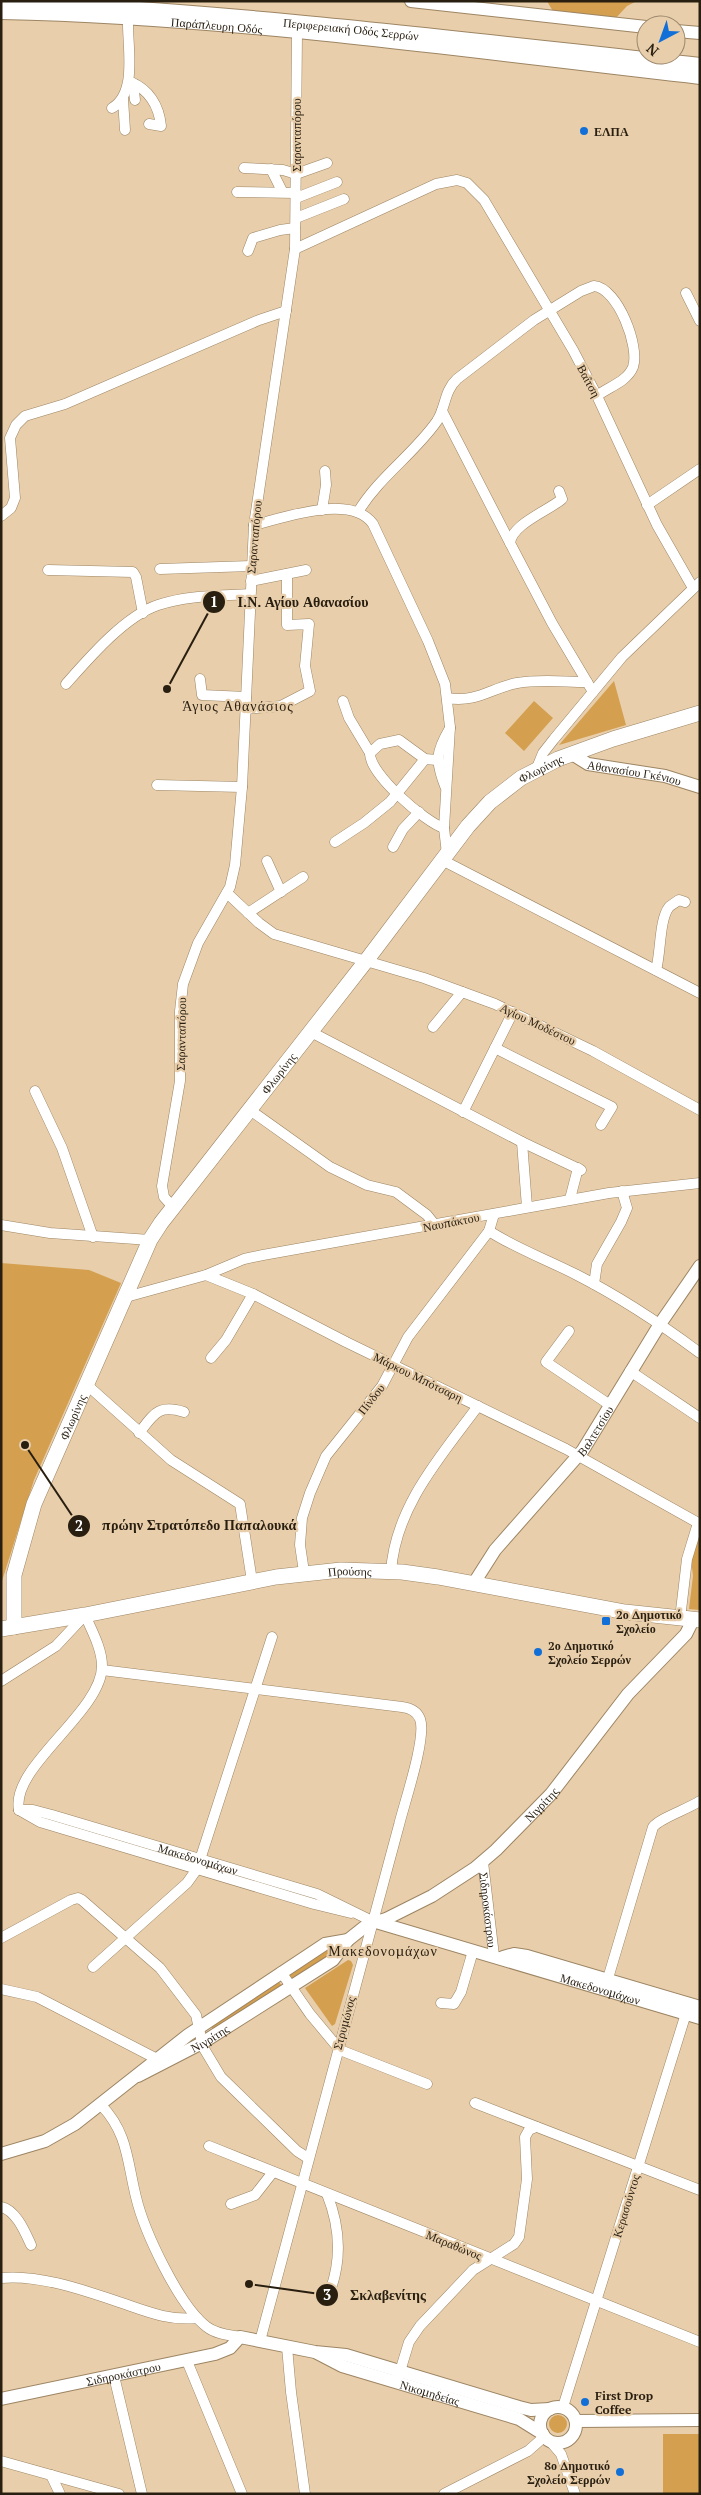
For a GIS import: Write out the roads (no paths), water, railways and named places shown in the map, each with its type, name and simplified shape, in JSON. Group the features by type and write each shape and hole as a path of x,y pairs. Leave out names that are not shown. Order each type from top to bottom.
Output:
{"main road":[{"name":"Περιφερειακή Οδός Σερρών","path":"1,2 187,12 700,66"},
{"name":"Φλωρίνης","path":"8,1628 14,1575 38,1493 150,1240 173,1207 366,961 444,857 486,806 514,782 572,754 700,713"},
{"name":"Προύσης","path":"8,1628 85,1615 304,1572 391,1572 474,1583 625,1612 691,1620"},
{"name":"Φλωρίνης","path":"1,1601 14,1575"}],"street":[{"path":"411,1 636,26"},
{"name":"Παράπλευρη Οδός","path":"1,13 128,19 297,32 700,78"},
{"path":"128,19 135,100"},
{"path":"686,31 700,33"},
{"name":"Σαρανταπόρου","path":"173,1207 166,1201 162,1186 180,1081 182,992 198,943 227,893 235,865 242,787 254,525 294,249 297,32"},
{"path":"112,108 121,103 132,82"},
{"path":"132,82 156,102 161,126 149,124"},
{"path":"123,99 125,130"},
{"path":"244,168 283,170 296,174 327,163"},
{"path":"271,169 282,191"},
{"name":"Βαΐτση","path":"294,249 374,212 395,205 436,184 457,180 467,183 484,200 550,310 597,396 647,505 697,585"},
{"path":"237,192 282,191 296,196 337,182"},
{"path":"248,251 253,238 280,230 344,199"},
{"path":"358,512 374,489 433,425 442,411 447,391 456,379 550,310 594,286 604,291 620,310 634,350 633,367 621,381 608,387 597,396"},
{"path":"686,293 700,322"},
{"path":"1,516 12,508 14,498 10,438 16,425 25,416 65,404 259,320 286,311"},
{"path":"442,411 541,603 594,692"},
{"path":"647,505 700,469"},
{"path":"322,510 326,485 325,471"},
{"path":"510,543 513,534 525,522 552,507 562,499 559,492"},
{"path":"254,525 322,510 338,509 358,512 370,519 437,662 447,698 450,727 444,857 700,993"},
{"path":"160,569 252,566"},
{"path":"48,570 133,572 137,579 143,613"},
{"path":"250,581 306,570"},
{"path":"245,709 281,706 310,691 305,666 310,624 288,625 287,574"},
{"path":"536,770 543,753 632,647 697,585"},
{"path":"66,684 103,642 143,613 159,605 180,599 250,594"},
{"path":"200,679 202,695 246,697"},
{"path":"447,698 462,700 476,698 516,683 587,682"},
{"path":"343,701 349,718 370,753 375,769 419,812 435,825 444,828"},
{"path":"447,790 437,760 440,746 450,727"},
{"path":"370,753 380,744 399,740 425,759 437,760"},
{"name":"Αθανασίου Γκένιου","path":"572,754 588,764 664,776 700,787"},
{"path":"335,842 373,816 398,793 425,759"},
{"path":"157,785 242,787"},
{"path":"393,847 403,829 419,812"},
{"path":"267,861 281,892"},
{"path":"248,913 303,877"},
{"name":"Αγίου Μοδέστου","path":"227,893 265,929 278,936 366,961 462,992 513,1012 587,1048 700,1110"},
{"path":"656,970 660,956 663,924 669,907 679,900 685,902"},
{"path":"433,1027 462,992"},
{"path":"463,1112 513,1012"},
{"path":"311,1032 463,1112 579,1169 570,1199"},
{"path":"495,1048 612,1107 601,1124"},
{"path":"35,1091 62,1148 93,1237"},
{"path":"250,1110 305,1151 337,1171 367,1185 396,1192 427,1215 435,1225"},
{"path":"522,1142 527,1208"},
{"name":"Ναυπάκτου","path":"206,1275 244,1259 263,1254 435,1225 570,1199 622,1191 700,1183"},
{"path":"594,1284 597,1264 621,1222 626,1208 622,1191"},
{"name":"Πίνδου","path":"304,1572 300,1545 302,1518 322,1463 335,1442 382,1386 408,1337 489,1230 494,1214"},
{"path":"1,1225 93,1237 150,1240"},
{"path":"489,1230 515,1246 594,1284 660,1324 700,1352"},
{"name":"Βαλτετσίου","path":"474,1583 495,1550 579,1456 660,1324 696,1280 700,1266"},
{"path":"126,1297 206,1275"},
{"name":"Μάρκου Μπότσαρη","path":"206,1275 253,1294 394,1366 579,1456 699,1524"},
{"path":"211,1358 226,1340 253,1294"},
{"path":"569,1331 546,1362 610,1405"},
{"path":"630,1371 700,1418"},
{"path":"86,1384 139,1433 190,1474 241,1506 252,1581"},
{"path":"391,1572 395,1542 409,1506 425,1478 478,1406"},
{"path":"139,1433 161,1410 170,1408 184,1412"},
{"path":"691,1620 687,1559 699,1524"},
{"path":"1,1680 56,1646 85,1615 98,1647 102,1670 257,1688"},
{"name":"Νιγρίτης","path":"1,2154 52,2138 101,2105 157,2059 291,1987 333,1960 348,1940 374,1922 432,1896 483,1862 551,1794 617,1706 686,1634 691,1620"},
{"path":"93,1967 187,1883 199,1864 272,1637"},
{"name":"Μακεδονομάχων","path":"102,1670 100,1680 91,1695 25,1782 18,1795 18,1810 40,1822 199,1864 314,1904 357,1915 374,1922 497,1957 522,1954 606,1984 691,2008 700,2018"},
{"name":"Στρυμώνος","path":"257,1688 411,1709 420,1717 421,1735 374,1922 301,2183 260,2341"},
{"path":"606,1984 652,1828 660,1820 688,1809 700,1801"},
{"name":"Σιδηροκάστρου","path":"483,1862 497,1957"},
{"path":"1,1938 49,1911 78,1898 160,1968 194,2013 200,2035 226,2084 253,2106 292,2146 308,2158"},
{"name":"Νιγρίτης","path":"138,2076 200,2035 281,1972 325,1944 348,1940"},
{"path":"441,2003 454,2004 461,1992 473,1950"},
{"path":"281,1972 338,2048 352,2056 427,2084"},
{"path":"1,1989 37,1998 157,2059"},
{"name":"Κερασούντος","path":"556,2408 597,2301 638,2166 691,2008"},
{"path":"475,2103 700,2190"},
{"path":"101,2105 114,2119 122,2134 146,2233 180,2293 198,2318 214,2331 240,2337"},
{"path":"398,2376 409,2342 420,2326 473,2270 514,2244 520,2237 527,2179 525,2137 529,2130 536,2128"},
{"name":"Μαραθώνος","path":"208,2146 700,2342"},
{"path":"231,2204 255,2195 273,2172"},
{"path":"326,2300 336,2277 338,2251 334,2214 327,2194"},
{"path":"1,2208 7,2209 22,2226 31,2245"},
{"path":"1,2278 32,2278 101,2296 166,2317 198,2318"},
{"name":"Σιδηροκάστρου","path":"1,2400 187,2361 225,2351 240,2337"},
{"name":"Νικομηδείας","path":"240,2337 315,2352 342,2366 398,2376 519,2407 538,2410 556,2408"},
{"path":"287,2347 305,2494"},
{"path":"187,2361 242,2494"},
{"path":"114,2376 142,2494"},
{"name":"Νικομηδείας","path":"398,2376 520,2420 546,2437"},
{"path":"546,2437 562,2442 570,2439 575,2432 576,2421 570,2411 556,2408 541,2419 546,2437 562,2454 575,2494"},
{"path":"576,2421 700,2420"},
{"path":"444,2494 528,2451 546,2437"},
{"path":"1,2461 119,2494"},
{"path":"50,2475 60,2494"}],"place":[{"name":"ΕΛΠΑ","path":"584,131"},
{"name":"Ι.Ν. Αγίου Αθανασίου","path":"167,689"},
{"name":"πρώην Στρατόπεδο Παπαλουκά","path":"25,1445"},
{"name":"2ο Δημοτικό Σχολείο","path":"606,1621"},
{"name":"2ο Δημοτικό Σχολείο Σερρών","path":"538,1652"},
{"name":"Σκλαβενίτης","path":"249,2284"},
{"name":"First Drop Coffee","path":"585,2402"},
{"name":"8ο Δημοτικό Σχολείο Σερρών","path":"620,2472"}],"district":[{"name":"Άγιος Αθανάσιος","path":"238,705"},
{"name":"Μακεδονομάχων","path":"383,1950"}]}
